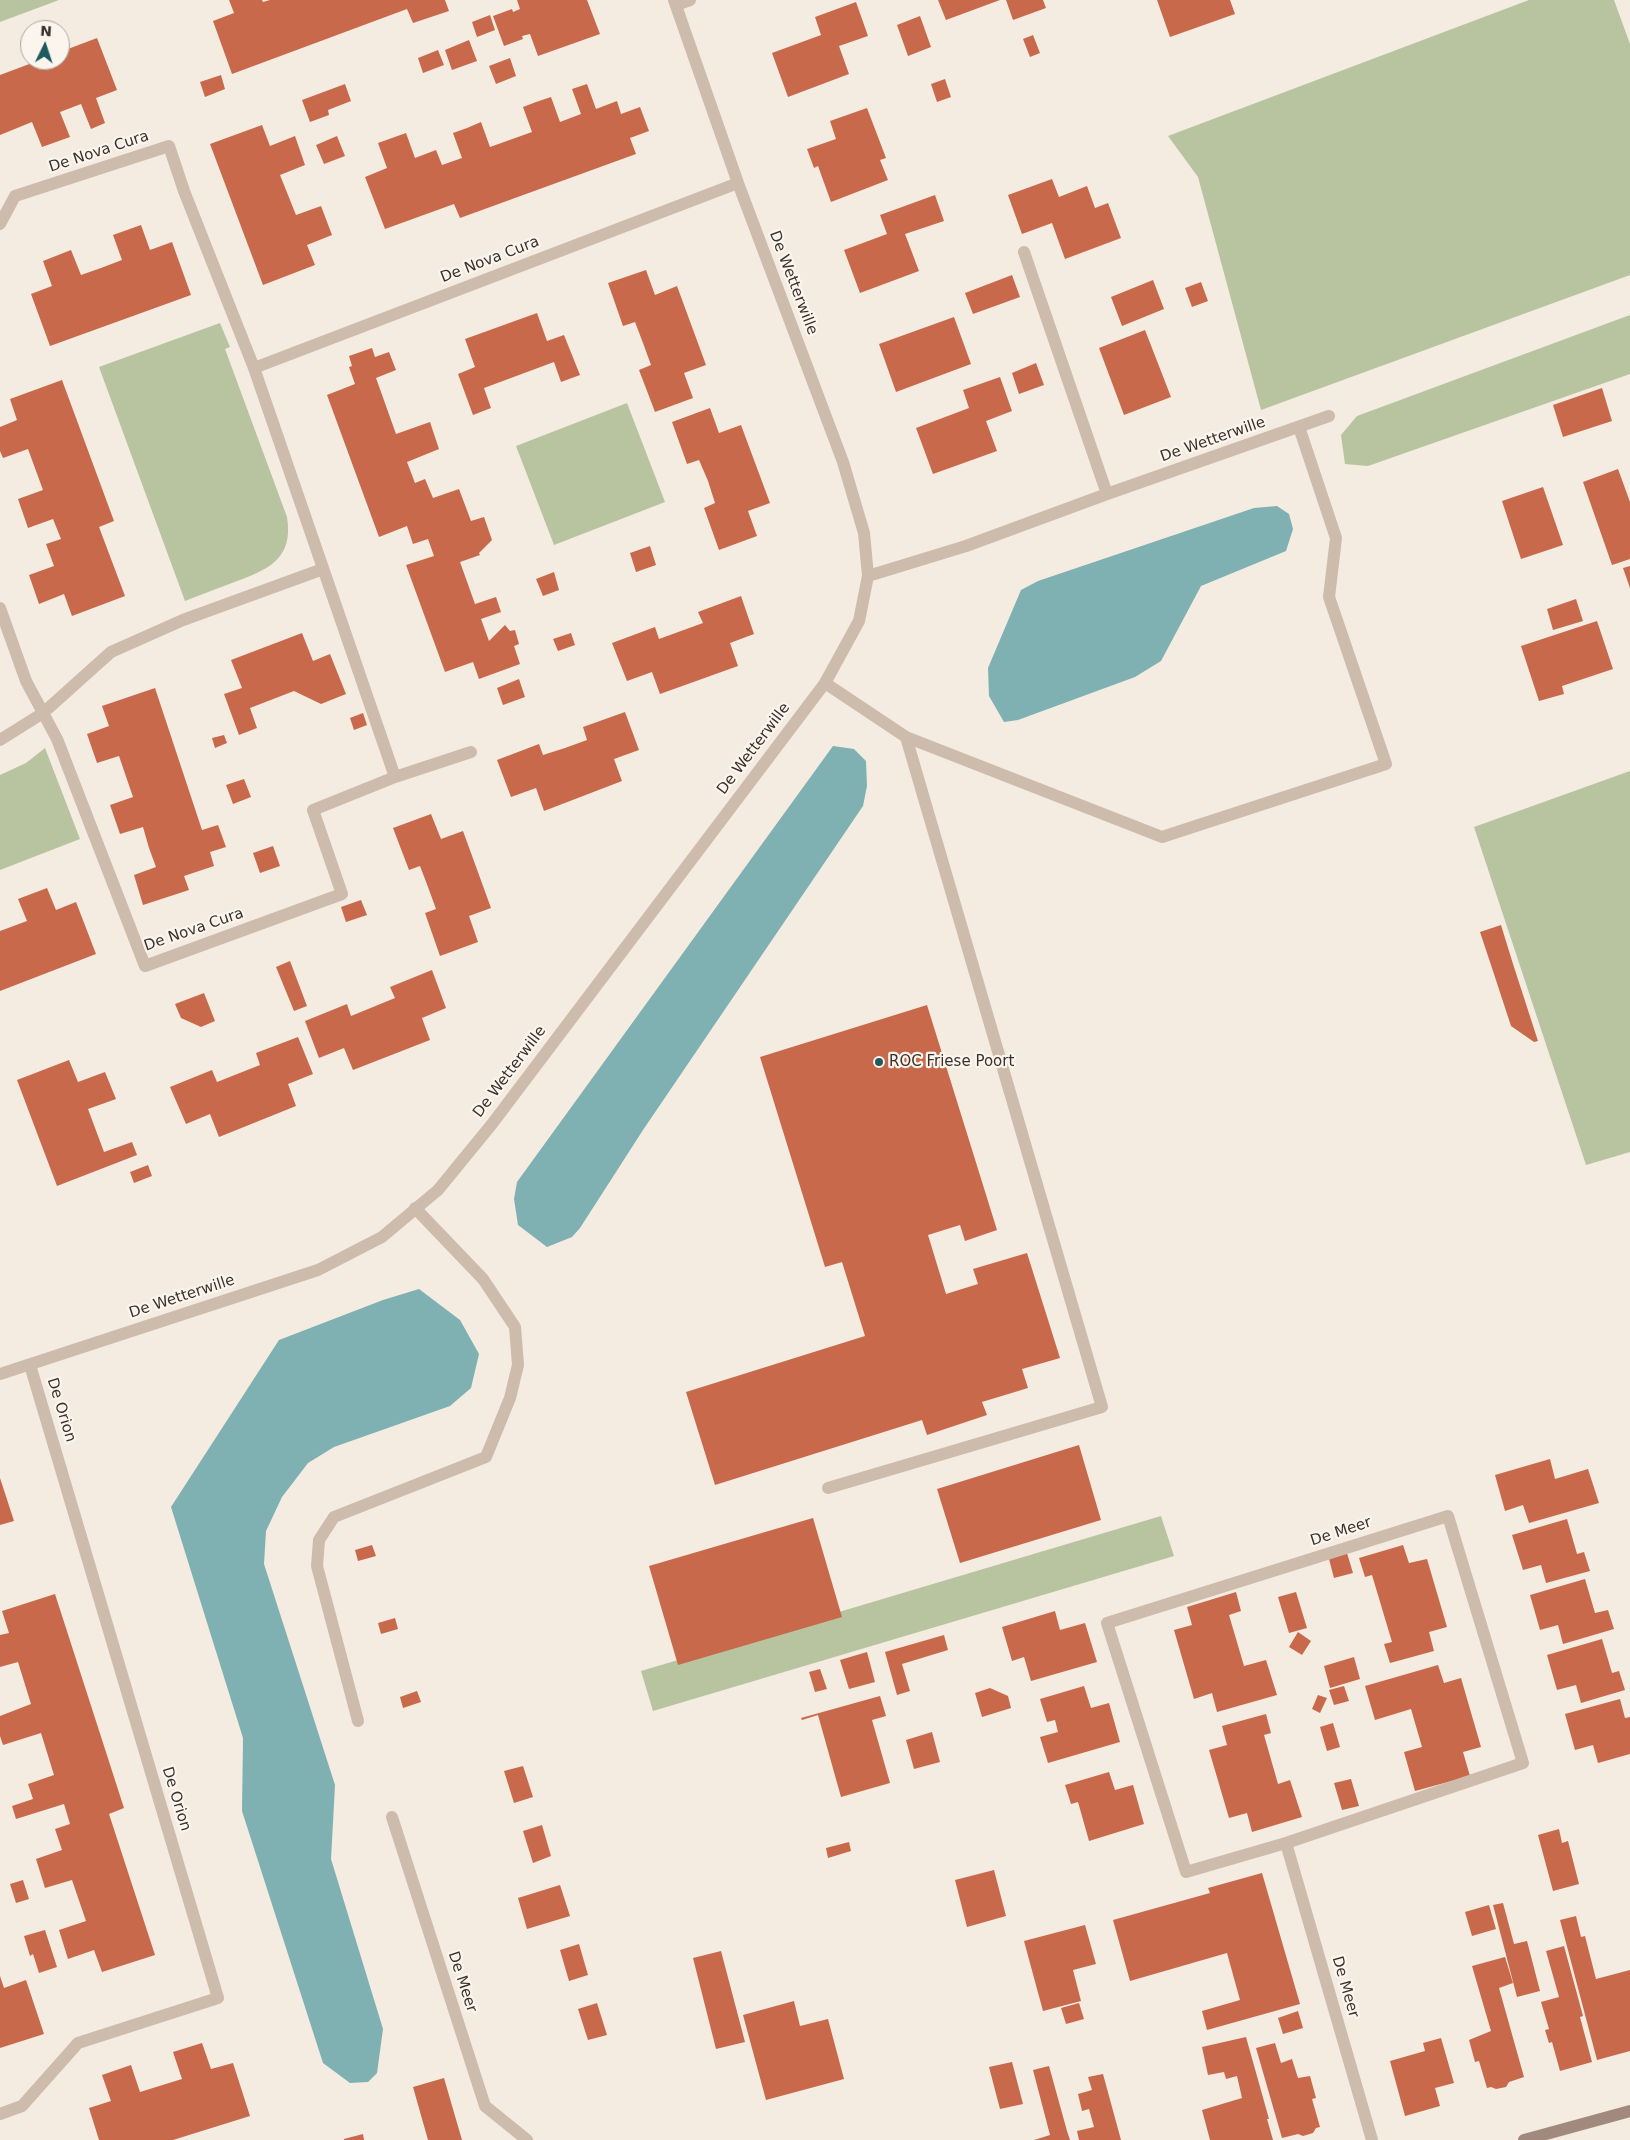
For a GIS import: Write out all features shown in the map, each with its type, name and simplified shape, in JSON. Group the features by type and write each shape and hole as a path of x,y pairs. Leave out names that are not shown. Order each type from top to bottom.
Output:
{"street":[{"name":"De Wetterwille","path":"0,1374 318,1270 382,1237 438,1190 492,1124 825,683 859,621 868,576 864,533 843,462 738,183 675,2 690,0"},
{"name":"De Nova Cura","path":"0,224 14,196 169,146 184,191 254,368 395,777"},
{"name":"De Nova Cura","path":"254,368 738,183"},
{"path":"1024,252 1107,494"},
{"name":"De Wetterwille","path":"868,576 966,546 1329,416"},
{"path":"825,683 906,737 1162,837 1386,764 1329,597 1336,538 1299,427"},
{"path":"0,740 44,713 111,652 182,620 323,569"},
{"name":"De Nova Cura","path":"0,608 26,681 57,738 145,966 342,894 313,810 395,777 471,752"},
{"path":"828,1488 1102,1407 906,737"},
{"path":"358,1721 317,1566 319,1540 334,1517 486,1457 510,1398 518,1365 515,1327 483,1279 415,1208"},
{"name":"De Orion","path":"0,2114 22,2106 78,2043 218,1998 30,1364"},
{"name":"De Meer","path":"1448,1516 1523,1763 1286,1843 1186,1872 1107,1624 1448,1516"},
{"name":"De Meer","path":"392,1817 485,2106 527,2140"},
{"name":"De Meer","path":"1286,1843 1372,2140"},
{"path":"1524,2140 1630,2111"}],"green space":[{"path":"0,0 59,0 0,22"},
{"path":"1529,0 1614,0 1630,44 1630,275 1261,410 1198,177 1168,136"},
{"path":"1630,315 1630,374 1368,466 1345,464 1341,435 1357,416"},
{"path":"220,323 230,347 225,349 287,517 288,532 282,553 267,568 185,601 99,367"},
{"path":"627,403 665,502 554,545 516,446"},
{"path":"45,748 80,839 0,870 0,775 26,763"},
{"path":"1630,771 1630,1152 1586,1165 1474,827"},
{"path":"1161,1516 1174,1556 653,1711 641,1671"}],"water":[{"path":"1277,506 1289,514 1293,529 1286,551 1201,586 1161,661 1135,677 1018,720 1004,722 989,696 988,668 1021,590 1038,581 1254,508"},
{"path":"833,746 854,749 866,761 867,786 863,806 643,1130 580,1228 572,1237 547,1247 518,1225 514,1199 517,1182"},
{"path":"419,1289 460,1320 479,1354 471,1388 450,1406 334,1447 308,1463 282,1497 266,1531 264,1564 335,1785 331,1859 383,2029 377,2073 368,2082 350,2083 323,2063 242,1811 243,1738 171,1507 279,1340 383,1300"}],"building":[{"path":"229,0 262,0 263,2 270,0 445,0 449,11 413,23 407,9 232,74 213,21 234,13"},
{"path":"517,0 587,0 600,34 538,56 530,34 522,36 523,39 504,46 493,16 512,9 513,12 520,9"},
{"path":"938,0 1000,0 946,20"},
{"path":"1006,0 1043,0 1046,8 1013,20"},
{"path":"1157,0 1230,0 1235,14 1170,37"},
{"path":"856,2 868,36 839,46 849,74 788,97 772,53 821,35 815,17"},
{"path":"490,15 495,30 477,37 472,22"},
{"path":"920,16 931,47 908,56 897,25"},
{"path":"1033,35 1040,53 1030,57 1023,39"},
{"path":"97,38 117,90 96,98 105,123 91,129 81,104 60,112 70,137 42,147 32,122 0,135 0,75 20,68 20,70 70,70 70,48"},
{"path":"469,40 477,61 452,70 445,50"},
{"path":"438,50 444,65 423,73 418,58"},
{"path":"510,58 516,76 496,84 489,66"},
{"path":"221,75 225,89 205,97 200,82"},
{"path":"945,79 951,97 937,102 931,84"},
{"path":"345,84 351,101 328,110 329,115 310,122 302,100"},
{"path":"587,84 596,109 617,101 621,114 640,107 649,131 630,138 636,154 460,218 454,204 385,229 365,177 387,168 378,143 406,133 415,158 436,150 442,165 462,158 453,133 481,122 490,147 532,132 523,107 536,102 551,97 560,122 581,114 572,89"},
{"path":"867,108 886,158 880,160 888,180 831,202 818,166 814,168 807,149 836,139 830,121"},
{"path":"262,125 270,146 295,136 305,165 280,175 296,215 321,206 332,235 307,245 315,265 263,285 210,144"},
{"path":"337,136 345,156 324,164 316,145"},
{"path":"1052,179 1059,197 1087,186 1095,208 1108,203 1121,238 1065,259 1052,223 1022,234 1008,195"},
{"path":"935,195 944,221 905,234 919,271 860,293 844,250 887,234 880,215"},
{"path":"141,225 150,250 172,242 191,295 50,346 31,294 52,286 43,261 71,250 81,275 101,268 122,260 113,235"},
{"path":"646,270 655,295 677,286 706,365 684,373 693,398 655,412 639,370 651,365 643,343 635,322 623,326 608,283"},
{"path":"1012,275 1020,297 973,314 965,293"},
{"path":"1153,280 1164,309 1122,326 1111,297"},
{"path":"1201,282 1208,301 1192,307 1185,288"},
{"path":"537,313 547,341 564,335 580,375 561,382 554,362 484,388 491,408 473,415 458,374 475,367 465,339"},
{"path":"954,317 971,364 896,392 879,344"},
{"path":"1145,330 1171,397 1124,415 1099,348"},
{"path":"372,348 375,357 389,352 396,370 376,378 396,434 430,422 439,449 407,462 415,483 425,479 433,498 459,489 471,521 484,517 492,540 479,553 480,555 460,562 475,604 496,597 501,612 481,619 489,641 505,625 510,631 515,630 519,644 514,646 520,664 479,679 473,662 445,672 406,565 434,556 428,539 413,544 407,526 379,537 327,395 355,384 349,367 352,366 349,356"},
{"path":"1036,363 1044,385 1019,394 1012,373"},
{"path":"1000,377 1012,411 986,421 997,451 933,474 916,428 969,408 963,390"},
{"path":"62,380 114,521 99,527 125,596 72,616 64,594 39,604 29,575 54,566 46,544 61,539 53,519 28,528 18,499 43,490 28,449 3,458 0,451 0,427 17,420 10,399"},
{"path":"1602,388 1612,421 1563,437 1553,405"},
{"path":"710,408 719,433 741,425 770,503 748,511 757,536 719,550 704,508 715,503 708,481 699,460 687,464 672,422"},
{"path":"1618,469 1630,502 1630,559 1612,565 1583,482"},
{"path":"1543,487 1563,545 1521,559 1502,501"},
{"path":"650,546 656,565 636,572 630,553"},
{"path":"1630,566 1630,588 1623,568"},
{"path":"554,572 559,590 543,596 536,579"},
{"path":"741,596 754,634 730,643 738,666 660,694 652,672 627,681 612,643 655,627 659,639 703,623 698,612"},
{"path":"1576,599 1583,621 1553,630 1547,609"},
{"path":"1597,621 1613,669 1562,686 1564,694 1539,701 1521,646"},
{"path":"302,633 313,661 330,654 346,694 321,704 294,691 250,708 257,728 239,735 224,694 242,688 231,660"},
{"path":"571,633 575,645 558,651 553,639"},
{"path":"519,679 525,697 503,705 497,688"},
{"path":"155,688 202,830 218,825 226,847 210,852 214,866 184,876 189,890 143,905 134,875 156,867 143,827 120,834 110,805 133,797 119,756 97,763 87,734 109,726 102,706"},
{"path":"625,712 639,750 614,759 622,781 544,811 536,788 511,797 497,760 539,744 543,755 587,740 583,727"},
{"path":"363,713 367,725 354,730 350,718"},
{"path":"224,735 227,743 215,748 212,738"},
{"path":"244,779 251,797 233,804 226,785"},
{"path":"431,814 441,839 463,831 491,908 469,916 478,942 440,956 425,913 436,909 428,887 420,866 409,870 393,828"},
{"path":"273,846 280,866 260,873 253,853"},
{"path":"47,888 56,910 76,902 96,954 0,991 0,931 27,921 18,899"},
{"path":"361,900 367,915 346,922 341,907"},
{"path":"1501,925 1538,1041 1534,1042 1511,1026 1480,932"},
{"path":"290,961 307,1006 294,1011 276,967"},
{"path":"432,970 446,1008 422,1018 430,1040 353,1070 344,1048 319,1058 305,1021 347,1004 351,1016 395,998 390,987"},
{"path":"204,993 215,1021 201,1027 181,1018 175,1004"},
{"path":"927,1005 997,1230 965,1241 960,1225 928,1235 946,1294 978,1284 973,1269 1027,1253 1060,1358 1022,1369 1028,1388 982,1402 987,1415 927,1435 922,1420 715,1485 686,1392 865,1336 842,1262 825,1267 760,1057"},
{"path":"298,1037 313,1074 288,1084 296,1106 219,1137 210,1114 186,1124 170,1087 212,1070 217,1082 260,1065 256,1053"},
{"path":"69,1060 78,1082 105,1072 116,1099 88,1109 104,1152 132,1142 137,1155 57,1186 17,1080"},
{"path":"148,1165 152,1176 134,1183 130,1172"},
{"path":"1079,1445 1101,1520 960,1563 937,1489"},
{"path":"1550,1459 1555,1479 1588,1469 1599,1503 1529,1523 1523,1505 1505,1511 1495,1475"},
{"path":"0,1478 14,1521 0,1525"},
{"path":"813,1518 842,1617 678,1665 649,1566"},
{"path":"1567,1519 1577,1554 1584,1552 1590,1571 1546,1583 1541,1565 1523,1570 1512,1535"},
{"path":"372,1545 376,1556 358,1561 355,1550"},
{"path":"1403,1545 1409,1563 1427,1559 1447,1627 1429,1632 1434,1651 1390,1663 1384,1644 1392,1642 1372,1575 1365,1577 1359,1558"},
{"path":"1347,1553 1353,1573 1334,1578 1329,1559"},
{"path":"1585,1579 1595,1613 1608,1610 1614,1629 1563,1644 1558,1625 1540,1630 1530,1595"},
{"path":"1236,1592 1241,1611 1229,1615 1244,1666 1266,1660 1277,1695 1217,1712 1212,1693 1194,1699 1174,1630 1192,1625 1187,1607"},
{"path":"1296,1592 1307,1628 1289,1633 1278,1597"},
{"path":"55,1594 124,1808 109,1814 155,1955 102,1972 94,1950 68,1959 59,1930 86,1921 72,1880 45,1888 36,1859 62,1850 55,1829 70,1824 64,1804 16,1819 12,1806 33,1799 28,1784 54,1775 41,1733 3,1745 0,1736 0,1716 31,1704 18,1662 0,1667 0,1635 9,1633 2,1611"},
{"path":"1055,1611 1060,1630 1085,1623 1097,1662 1031,1681 1024,1657 1012,1661 1002,1627"},
{"path":"395,1618 398,1629 381,1634 378,1623"},
{"path":"1298,1632 1311,1641 1302,1655 1289,1647"},
{"path":"944,1635 948,1650 902,1664 910,1691 897,1695 885,1652"},
{"path":"1602,1639 1612,1673 1619,1671 1625,1690 1581,1703 1576,1685 1557,1690 1547,1655"},
{"path":"867,1652 875,1682 849,1689 840,1660"},
{"path":"1354,1657 1360,1679 1330,1688 1324,1666"},
{"path":"1438,1665 1444,1683 1461,1678 1481,1747 1463,1752 1470,1776 1415,1791 1404,1752 1422,1747 1411,1709 1375,1720 1365,1686"},
{"path":"820,1669 827,1689 815,1692 809,1672"},
{"path":"1084,1686 1091,1708 1109,1703 1120,1742 1048,1763 1040,1737 1058,1732 1055,1720 1047,1722 1040,1699"},
{"path":"1344,1686 1349,1701 1334,1705 1329,1690"},
{"path":"990,1688 1008,1696 1011,1708 982,1717 975,1693"},
{"path":"417,1691 421,1702 403,1708 400,1697"},
{"path":"1318,1695 1327,1698 1320,1713 1312,1709"},
{"path":"880,1696 886,1716 872,1720 890,1783 841,1797 818,1715 802,1720 801,1718"},
{"path":"1620,1699 1625,1718 1630,1717 1630,1754 1598,1763 1593,1745 1575,1750 1565,1714"},
{"path":"1266,1714 1271,1733 1264,1735 1278,1784 1290,1780 1302,1817 1252,1832 1247,1813 1229,1818 1209,1750 1227,1745 1222,1726"},
{"path":"1333,1723 1340,1747 1327,1751 1320,1727"},
{"path":"932,1732 940,1762 914,1769 906,1740"},
{"path":"523,1766 533,1797 514,1803 504,1771"},
{"path":"1109,1772 1115,1790 1133,1785 1144,1824 1089,1841 1078,1802 1071,1804 1065,1785"},
{"path":"1351,1779 1359,1806 1342,1810 1334,1783"},
{"path":"542,1825 551,1856 533,1863 523,1831"},
{"path":"1559,1829 1562,1843 1568,1841 1579,1884 1553,1891 1538,1835"},
{"path":"849,1842 851,1851 828,1858 826,1848"},
{"path":"994,1870 1006,1916 967,1927 955,1880"},
{"path":"1262,1873 1300,2004 1207,2030 1202,2011 1240,2000 1227,1953 1130,1981 1113,1920 1210,1893 1208,1888"},
{"path":"23,1880 29,1899 16,1903 10,1884"},
{"path":"560,1885 570,1916 527,1929 518,1898"},
{"path":"1503,1903 1514,1944 1527,1941 1540,1991 1517,1997 1493,1905"},
{"path":"1489,1905 1496,1929 1472,1936 1465,1912"},
{"path":"1576,1916 1581,1937 1585,1936 1596,1979 1630,1970 1630,2051 1597,2060 1560,1920"},
{"path":"1085,1925 1096,1964 1073,1970 1081,2001 1043,2011 1024,1941"},
{"path":"45,1930 57,1967 39,1973 33,1954 30,1956 24,1936"},
{"path":"579,1944 588,1975 569,1981 560,1950"},
{"path":"1564,1946 1583,2016 1580,2017 1592,2062 1560,2071 1552,2042 1549,2043 1545,2030 1549,2029 1541,2002 1559,1997 1546,1951"},
{"path":"721,1951 745,2042 716,2049 693,1958"},
{"path":"1505,1957 1513,1983 1499,1988 1524,2077 1509,2082 1506,2087 1496,2089 1487,2088 1479,2061 1475,2062 1469,2040 1491,2031 1472,1966"},
{"path":"0,1976 4,1988 26,1980 44,2034 0,2048"},
{"path":"794,2001 800,2026 828,2019 844,2079 766,2100 743,2015"},
{"path":"597,2003 607,2035 588,2040 578,2009"},
{"path":"1079,2003 1084,2019 1066,2024 1061,2008"},
{"path":"1298,2011 1303,2028 1283,2034 1278,2018"},
{"path":"1246,2037 1273,2140 1210,2140 1202,2110 1242,2098 1237,2076 1226,2079 1224,2072 1208,2075 1202,2047"},
{"path":"1441,2038 1454,2083 1435,2088 1440,2106 1405,2116 1390,2061 1425,2051 1423,2043"},
{"path":"202,2043 211,2069 233,2063 250,2116 173,2140 99,2140 89,2108 111,2101 102,2075 131,2065 140,2092 182,2079 173,2052"},
{"path":"1275,2043 1281,2063 1292,2059 1298,2078 1310,2076 1316,2098 1312,2099 1320,2127 1316,2128 1313,2133 1282,2138 1256,2048"},
{"path":"1012,2062 1023,2104 1000,2109 989,2067"},
{"path":"1049,2066 1070,2140 1034,2140 1050,2135 1033,2070"},
{"path":"1103,2074 1121,2140 1079,2140 1077,2131 1094,2127 1089,2109 1082,2111 1078,2094 1092,2090 1088,2077"},
{"path":"444,2078 462,2140 428,2140 413,2087"},
{"path":"363,2134 364,2140 344,2140 344,2139"}],"place":[{"name":"ROC Friese Poort","path":"879,1062"}]}
